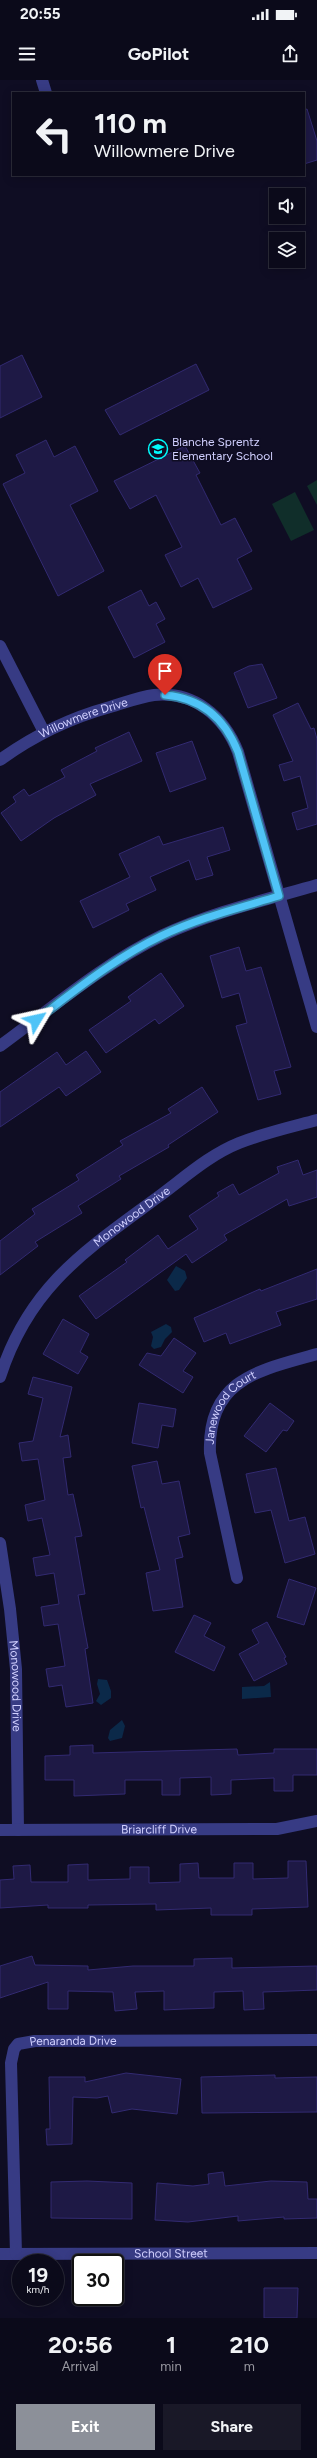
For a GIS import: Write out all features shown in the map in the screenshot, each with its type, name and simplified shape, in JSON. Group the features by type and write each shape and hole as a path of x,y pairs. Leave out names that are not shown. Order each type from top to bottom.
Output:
{"street":[{"path":"42,80 46,92"},
{"path":"0,646 44,732"},
{"name":"Willowmere Drive","path":"0,760 44,732 102,709 153,695 178,696 190,700 211,712 228,729 238,752 279,896"},
{"path":"0,1046 108,967 154,940 203,919 317,885"},
{"path":"279,896 317,1027"},
{"name":"Monowood Drive","path":"0,1377 16,1336 29,1313 45,1291 82,1253 224,1150 255,1138 317,1120"},
{"name":"Janewood Court","path":"237,1578 210,1453 210,1441 215,1417 227,1395 245,1378 267,1368 317,1354"},
{"name":"Monowood Drive","path":"0,1543 10,1610 16,1668 18,1830"},
{"name":"Briarcliff Drive","path":"0,1830 277,1829 317,1821"},
{"name":"Penaranda Drive","path":"16,2254 12,2063 14,2049 18,2044 35,2041 317,2040"},
{"name":"School Street","path":"16,2254 317,2253"},
{"name":"School Street","path":"0,2254 12,2254"}],"green space":[{"path":"317,480 317,505 307,486"},
{"path":"295,492 314,530 291,541 272,504"}],"water":[{"path":"176,1266 185,1271 187,1278 179,1290 175,1291 167,1280"},
{"path":"166,1324 171,1327 172,1332 165,1339 161,1347 154,1349 151,1346 153,1337 151,1332"},
{"path":"98,1679 107,1680 111,1691 111,1698 101,1705 96,1701 100,1694 97,1684"},
{"path":"270,1682 271,1697 242,1699 242,1687 264,1686"},
{"path":"122,1720 125,1726 122,1738 110,1741 108,1738 110,1730"}],"building":[{"path":"307,109 317,141 317,160 305,164 305,110"},
{"path":"22,355 42,397 0,418 0,366"},
{"path":"196,364 209,390 120,435 105,410"},
{"path":"46,440 54,457 75,446 98,491 70,505 104,571 58,596 3,484 25,473 16,455"},
{"path":"185,446 200,473 196,475 221,525 235,518 252,551 237,559 252,589 213,608 198,578 181,587 165,555 182,547 156,495 130,509 114,481"},
{"path":"141,590 149,606 156,602 165,619 156,624 165,642 134,658 108,607"},
{"path":"262,664 277,698 248,708 234,673 249,666"},
{"path":"298,703 311,729 314,728 317,739 317,824 297,830 292,813 308,808 300,776 284,781 279,765 293,761 273,715"},
{"path":"129,732 142,761 90,784 96,795 54,818 21,841 1,813 16,802 13,797 24,789 29,796 65,777 61,770 97,751 95,748"},
{"path":"192,741 206,779 170,792 156,753"},
{"path":"223,827 230,850 207,857 213,875 196,880 189,860 150,877 156,890 126,904 129,910 93,928 80,901 130,877 119,854 159,836 163,845"},
{"path":"239,947 246,971 261,967 291,1067 274,1071 281,1094 258,1100 236,1026 247,1023 239,993 222,998 210,956"},
{"path":"161,973 184,1006 159,1024 155,1019 106,1053 89,1030 131,1001 128,997"},
{"path":"86,1051 101,1072 66,1096 59,1087 0,1127 0,1092 57,1052 66,1065"},
{"path":"202,1087 218,1112 168,1145 169,1147 119,1176 121,1179 78,1206 82,1213 35,1242 38,1246 0,1275 0,1241 35,1214 32,1209 79,1180 76,1175 123,1145 120,1141 171,1113 168,1109"},
{"path":"298,1160 303,1175 317,1170 317,1197 289,1206 287,1199 224,1235 227,1240 192,1263 186,1254 96,1319 79,1296 127,1262 125,1260 158,1235 168,1249 198,1229 189,1216 219,1196 217,1193 233,1184 239,1195 279,1173 277,1167"},
{"path":"317,1269 317,1299 276,1312 281,1325 230,1344 226,1333 204,1342 194,1318 260,1289 261,1291"},
{"path":"63,1319 89,1334 80,1352 88,1357 78,1374 43,1354"},
{"path":"174,1338 196,1353 183,1371 193,1377 183,1393 139,1365 147,1353 161,1356"},
{"path":"33,1377 72,1387 60,1437 68,1435 71,1457 63,1458 68,1495 73,1494 82,1536 75,1537 85,1594 78,1595 88,1648 85,1649 93,1703 66,1707 62,1685 49,1687 46,1669 65,1666 58,1624 44,1626 41,1607 59,1604 54,1573 36,1576 33,1558 50,1555 42,1518 28,1521 25,1505 45,1500 38,1459 22,1461 19,1443 33,1441 43,1398 28,1394"},
{"path":"139,1403 176,1409 173,1427 162,1425 158,1448 132,1443"},
{"path":"270,1403 294,1421 287,1431 283,1430 266,1452 244,1436"},
{"path":"157,1461 162,1484 179,1481 190,1534 178,1537 183,1557 175,1559 183,1607 153,1611 146,1573 160,1570 144,1507 141,1508 132,1466"},
{"path":"276,1468 289,1521 305,1517 315,1554 285,1563 271,1510 255,1513 246,1474"},
{"path":"289,1579 316,1588 304,1625 277,1617"},
{"path":"194,1615 211,1623 204,1636 225,1647 214,1671 175,1652"},
{"path":"267,1622 286,1657 284,1658 287,1664 254,1681 239,1654 259,1643 252,1630"},
{"path":"93,1745 93,1753 237,1749 238,1755 274,1753 274,1749 317,1749 317,1775 293,1775 293,1791 274,1791 274,1778 231,1780 231,1794 211,1795 211,1777 180,1778 180,1795 162,1795 162,1780 125,1780 125,1794 74,1796 74,1780 45,1780 45,1756 70,1755 70,1746"},
{"path":"288,1861 306,1861 308,1907 252,1909 252,1915 211,1915 211,1908 156,1910 156,1904 88,1905 88,1908 48,1908 48,1905 0,1908 0,1880 14,1879 13,1866 30,1865 31,1882 68,1882 68,1865 88,1864 88,1880 130,1879 130,1867 149,1867 149,1883 180,1882 180,1864 198,1863 199,1878 234,1878 234,1863 253,1863 253,1879 288,1878"},
{"path":"32,1956 35,1965 88,1966 88,1970 133,1966 194,1966 194,1959 232,1958 232,1968 317,1966 317,1990 263,1992 264,2009 244,2010 243,1991 214,1992 214,2008 164,2010 164,1991 135,1992 137,2009 115,2011 113,1992 68,1991 68,2009 48,2009 48,1982 0,1998 0,1966"},
{"path":"126,2073 181,2079 177,2114 132,2109 112,2113 108,2096 97,2098 73,2097 72,2144 47,2145 46,2129 50,2129 49,2077 85,2077 85,2082"},
{"path":"275,2075 275,2078 317,2077 317,2112 202,2113 201,2077"},
{"path":"223,2172 225,2186 271,2181 307,2182 308,2199 317,2199 317,2218 284,2219 284,2217 238,2221 238,2216 188,2222 155,2220 157,2183 193,2186 209,2184 208,2174"},
{"path":"87,2181 132,2183 132,2219 51,2218 51,2182"},
{"path":"264,2288 298,2288 297,2318 264,2318"}],"place":[{"name":"Blanche Sprentz Elementary School","path":"158,449"}],"route":[{"path":"36,1020 108,967 161,936 203,919 279,896 238,752 228,729 220,720 201,705 178,696 165,695"}]}
